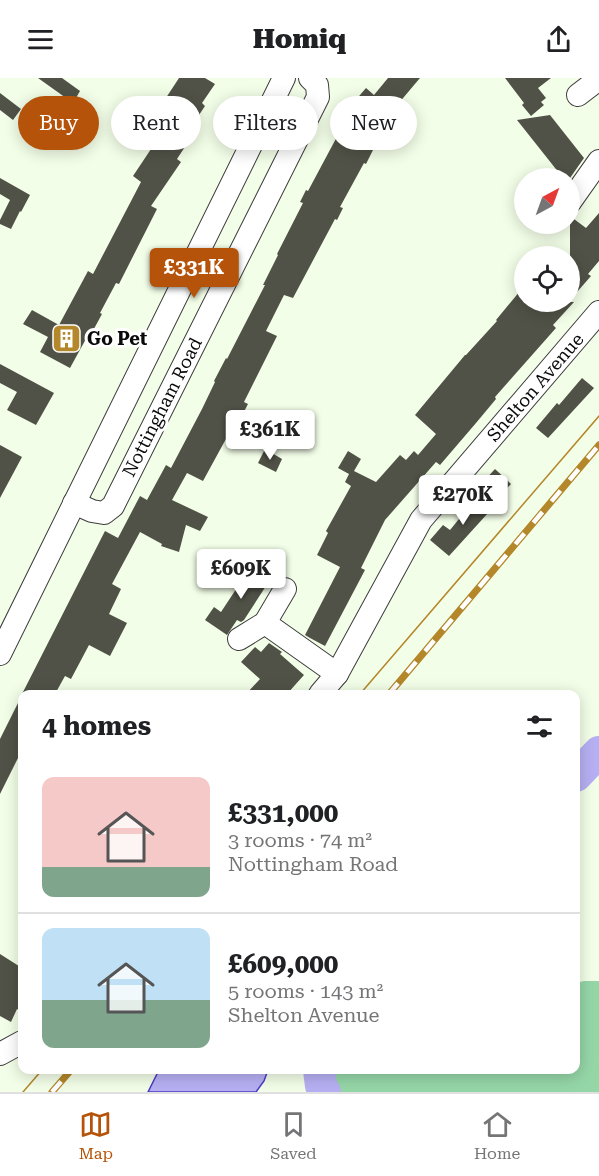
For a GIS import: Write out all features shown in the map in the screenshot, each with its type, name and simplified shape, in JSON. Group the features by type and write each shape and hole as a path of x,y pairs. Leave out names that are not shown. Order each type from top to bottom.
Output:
{"street":[{"name":"Nottingham Road","path":"0,654 284,78"},
{"name":"Nottingham Road","path":"74,503 92,512 104,513 113,506 318,97 317,85 310,78"},
{"path":"578,95 599,79"},
{"path":"580,188 599,161"},
{"name":"Shelton Avenue","path":"323,690 337,674 421,520 599,312"},
{"path":"239,639 265,623 285,589"},
{"path":"265,623 337,674"},
{"path":"0,1054 18,1044"}],"green space":[{"path":"599,981 599,1092 326,1092 322,1074 580,1074 580,982"}],"shaded area":[{"path":"157,1074 267,1074 256,1092 148,1092"}],"building":[{"path":"38,78 62,78 80,91 77,96 63,96"},
{"path":"179,78 205,78 215,84 202,103 205,106 201,112 201,96 167,96"},
{"path":"388,78 420,78 405,96 359,96 366,88 374,95"},
{"path":"505,78 551,78 538,88 546,98 541,102 544,105 531,116"},
{"path":"0,93 18,107 18,113 13,120 0,110"},
{"path":"550,115 584,158 577,168 555,168 517,120"},
{"path":"150,150 183,150 177,159 181,162 151,206 157,209 119,284 116,283 100,313 102,314 70,368 40,352 48,337 23,324 32,310 59,325 88,271 93,274 141,182 133,176"},
{"path":"330,150 373,150 340,207 343,208 337,220 335,219 293,298 284,295 266,331 277,336 244,402 248,404 236,427 233,426 203,481 187,473 172,500 208,517 200,531 186,525 179,552 161,546 162,544 140,532 112,584 121,589 109,614 127,623 110,656 89,645 71,679 65,676 57,690 24,690 105,531 118,538 140,496 147,500 166,465 171,468 265,285 263,285 277,254 303,203 300,202 306,190 308,191"},
{"path":"0,178 30,195 11,229 0,224 10,200 0,194"},
{"path":"599,213 599,261 588,274 591,276 580,289 580,246 570,246 570,234 580,234 580,224 586,228"},
{"path":"514,298 514,312 565,312 553,325 556,328 495,397 496,399 440,465 436,462 385,520 361,568 365,570 325,646 305,635 340,567 317,555 328,533 326,531 351,486 345,482 349,474 338,468 348,451 361,459 354,471 376,482 400,455 406,460 414,451 418,455 436,434 415,415"},
{"path":"0,364 54,393 36,425 7,410 17,392 0,383"},
{"path":"582,378 594,388 548,438 536,428"},
{"path":"0,445 22,457 0,498"},
{"path":"265,449 282,459 276,472 258,463"},
{"path":"495,469 511,484 498,498 482,483"},
{"path":"487,492 498,502 449,556 430,540 443,525 450,530 468,508 471,510"},
{"path":"254,562 273,575 244,620 241,622 237,620 227,635 205,620 214,607 221,612"},
{"path":"269,643 282,652 280,654 304,675 291,690 250,690 260,679 241,662 255,647 261,652"},
{"path":"18,703 18,758 0,794 0,739"},
{"path":"0,954 18,965 18,1010 11,1022 0,1016"}],"waterway":[{"path":"580,772 599,752"},
{"path":"320,1074 321,1086 325,1092"}],"tram line":[{"path":"363,690 599,416"},
{"path":"23,1092 39,1074"}],"railway":[{"path":"392,690 599,445"},
{"path":"52,1092 68,1074"}],"place":[{"name":"Go Pet","path":"66,338"}]}
